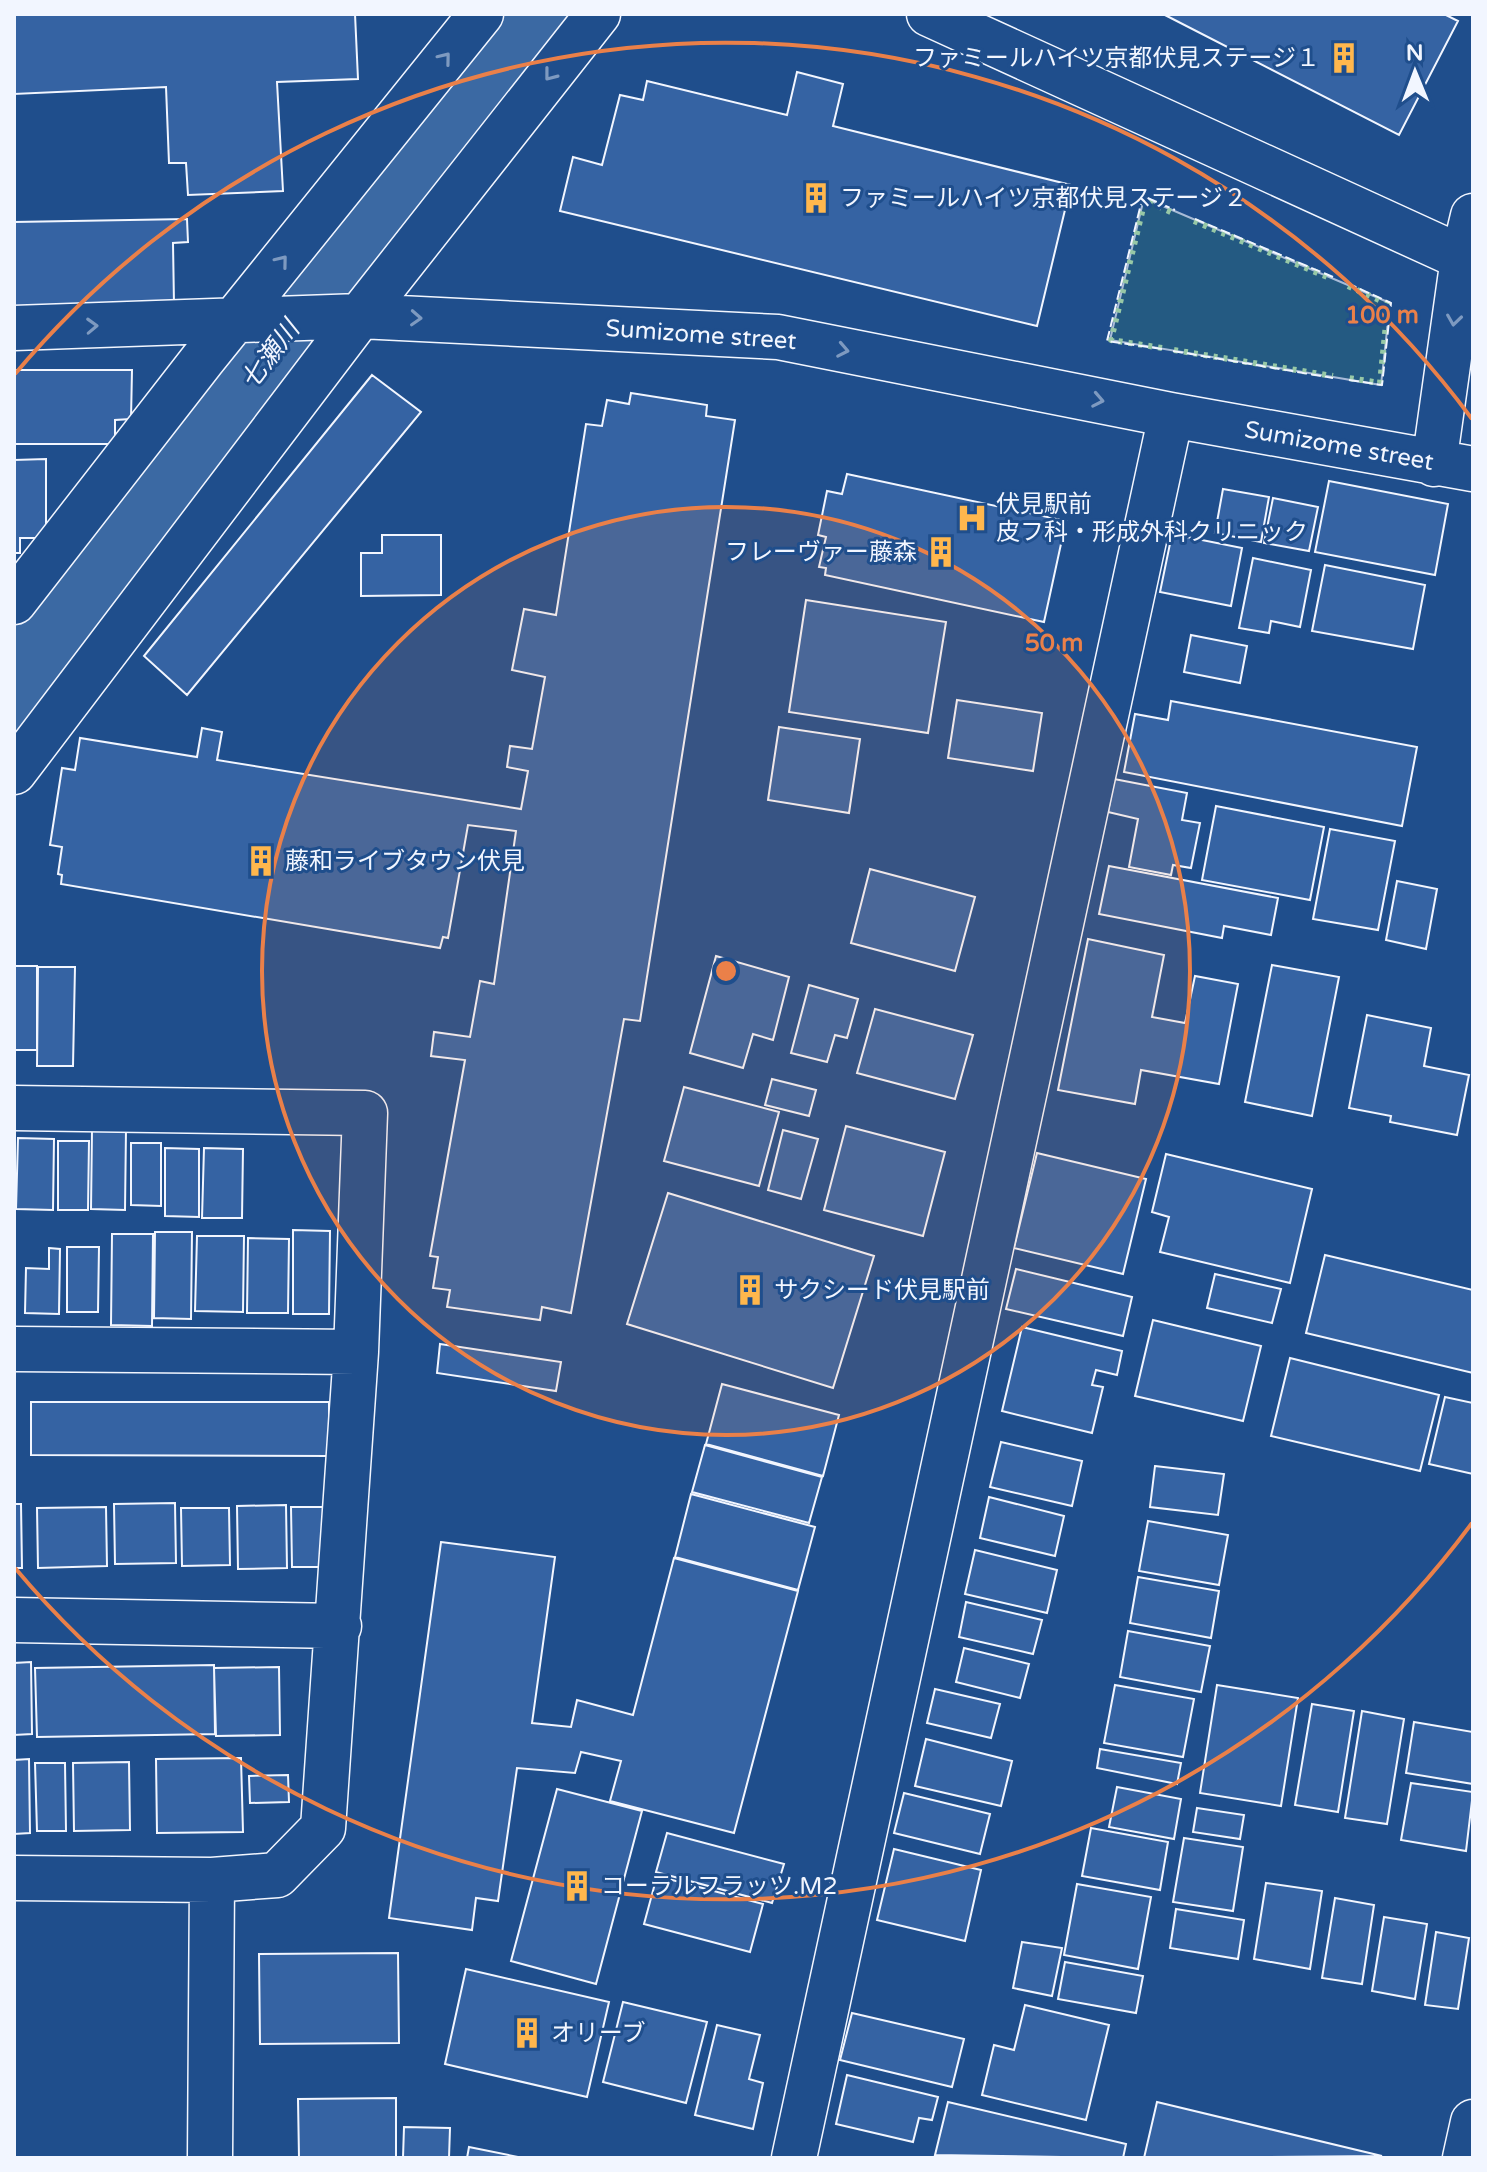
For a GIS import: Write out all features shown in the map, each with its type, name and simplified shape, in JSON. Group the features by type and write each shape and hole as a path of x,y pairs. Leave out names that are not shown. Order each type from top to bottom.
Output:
{"street":[{"path":"14,602 244,321 481,14"},
{"path":"14,772 349,316 598,14"},
{"path":"929,14 1463,258"},
{"path":"1454,466 1463,258 1473,216"},
{"name":"Sumizome street","path":"14,328 349,316 778,337 1171,415 1454,466"},
{"path":"794,2158 1171,415"},
{"path":"14,1108 365,1113 356,1352 323,1828 277,1875 212,1880 14,1878"},
{"path":"14,1349 356,1352"},
{"path":"14,1620 339,1626"},
{"path":"210,2158 212,1880"},
{"path":"1465,2158 1473,2122"}],"shaded area":[{"path":"1144,198 1390,303 1381,385 1110,340"}],"building":[{"path":"14,14 355,14 358,79 277,82 283,191 188,195 186,163 169,163 166,87 14,94"},
{"name":"ファミールハイツ京都伏見ステージ１","path":"1163,14 1444,14 1458,21 1399,135"},
{"name":"ファミールハイツ京都伏見ステージ２","path":"797,72 843,84 833,126 1071,185 1037,326 560,211 573,157 602,165 620,95 643,100 647,81 787,115"},
{"path":"187,219 188,242 173,243 174,304 14,307 14,222"},
{"path":"14,370 132,370 131,419 115,420 115,444 14,444"},
{"path":"372,375 421,412 187,695 144,656"},
{"name":"藤和ライブタウン伏見","path":"631,393 707,405 706,416 735,420 640,1021 624,1019 571,1313 542,1307 540,1320 447,1307 450,1290 433,1288 438,1257 430,1256 465,1060 431,1056 434,1032 470,1037 480,981 494,984 516,831 468,825 448,938 443,937 440,948 61,884 62,875 58,874 62,847 50,845 62,768 75,770 80,738 197,757 202,728 222,732 217,760 521,809 528,771 507,767 510,746 532,749 545,677 512,670 524,609 556,615 586,424 602,426 607,400 629,404"},
{"path":"46,459 46,538 20,538 20,553 14,553 14,460"},
{"name":"フレーヴァー藤森","path":"847,474 1066,521 1044,622 825,575 826,568 819,567 826,537 818,535 827,491 842,494"},
{"path":"1329,481 1448,504 1435,575 1315,552"},
{"path":"1223,489 1269,497 1261,542 1215,533"},
{"path":"1273,498 1318,507 1309,551 1264,543"},
{"path":"1172,534 1242,548 1231,606 1160,592"},
{"path":"382,535 441,535 441,595 361,596 361,553 382,553"},
{"path":"1253,558 1311,570 1300,627 1271,621 1269,633 1239,628"},
{"path":"1325,565 1425,585 1413,649 1312,631"},
{"path":"806,600 946,622 928,733 789,712"},
{"path":"1191,635 1247,646 1240,683 1184,672"},
{"path":"957,700 1042,713 1033,771 948,758"},
{"path":"1171,701 1417,747 1402,826 1124,772 1135,714 1168,720"},
{"path":"779,727 860,739 849,813 768,800"},
{"path":"1114,779 1187,793 1182,820 1200,823 1191,868 1173,865 1171,875 1129,867 1138,819 1108,812"},
{"path":"1216,806 1324,827 1310,900 1202,880"},
{"path":"1330,829 1395,841 1378,930 1313,919"},
{"path":"1109,866 1278,898 1271,935 1224,926 1222,938 1099,914"},
{"path":"870,869 975,897 955,971 851,943"},
{"path":"1397,881 1437,889 1426,949 1386,940"},
{"path":"1088,939 1164,955 1152,1017 1185,1023 1195,976 1238,984 1219,1084 1141,1070 1135,1104 1058,1090"},
{"path":"716,956 789,977 773,1040 753,1034 743,1068 690,1053"},
{"path":"1272,965 1339,977 1312,1116 1245,1102"},
{"path":"14,966 37,966 37,1050 14,1050"},
{"path":"38,967 75,967 73,1066 37,1066"},
{"path":"809,985 858,999 847,1038 835,1035 827,1062 791,1053"},
{"path":"875,1009 973,1035 955,1099 857,1073"},
{"path":"1367,1015 1431,1028 1424,1066 1469,1075 1457,1135 1390,1122 1391,1116 1349,1108"},
{"path":"772,1079 816,1090 809,1116 765,1105"},
{"path":"684,1087 779,1112 759,1186 664,1161"},
{"path":"846,1126 945,1152 923,1236 824,1210"},
{"path":"92,1129 126,1129 125,1210 91,1209"},
{"path":"783,1130 818,1139 801,1199 768,1190"},
{"path":"18,1138 54,1139 53,1210 16,1209"},
{"path":"58,1141 89,1141 88,1210 58,1210"},
{"path":"131,1143 161,1143 161,1206 131,1205"},
{"path":"165,1148 199,1149 199,1217 165,1216"},
{"path":"204,1148 243,1149 242,1218 202,1218"},
{"path":"1037,1153 1146,1179 1123,1274 1014,1248"},
{"path":"1166,1154 1312,1189 1290,1283 1160,1252 1169,1217 1152,1212"},
{"name":"サクシード伏見駅前","path":"668,1193 874,1256 833,1388 627,1324"},
{"path":"293,1230 330,1231 329,1314 293,1314"},
{"path":"155,1232 192,1232 191,1319 154,1318"},
{"path":"112,1234 153,1234 152,1326 111,1325"},
{"path":"197,1236 244,1236 243,1312 195,1311"},
{"path":"248,1238 289,1239 288,1313 247,1313"},
{"path":"67,1247 99,1247 98,1312 67,1312"},
{"path":"49,1248 60,1249 59,1314 25,1313 26,1268 49,1269"},
{"path":"1325,1255 1473,1290 1473,1373 1306,1333"},
{"path":"1016,1269 1132,1297 1123,1336 1006,1309"},
{"path":"1215,1274 1281,1289 1272,1323 1207,1308"},
{"path":"1153,1320 1261,1346 1243,1421 1135,1396"},
{"path":"1022,1327 1122,1351 1117,1375 1096,1370 1092,1385 1103,1387 1092,1433 1002,1411"},
{"path":"440,1344 561,1362 556,1391 437,1373"},
{"path":"1290,1358 1439,1395 1420,1471 1271,1436"},
{"path":"722,1384 839,1415 823,1476 706,1444"},
{"path":"1445,1397 1473,1403 1473,1474 1429,1464"},
{"path":"31,1402 329,1402 329,1456 31,1455"},
{"path":"1001,1442 1082,1461 1072,1506 990,1487"},
{"path":"705,1445 822,1477 809,1523 692,1492"},
{"path":"1155,1466 1224,1474 1218,1515 1150,1507"},
{"path":"691,1494 815,1527 798,1590 675,1557"},
{"path":"989,1497 1064,1516 1055,1556 980,1538"},
{"path":"175,1503 176,1563 115,1564 114,1504"},
{"path":"14,1504 21,1504 22,1568 14,1568"},
{"path":"286,1505 287,1568 238,1569 237,1506"},
{"path":"106,1507 107,1566 38,1568 37,1508"},
{"path":"291,1507 329,1507 331,1567 292,1567"},
{"path":"181,1508 229,1508 230,1565 182,1566"},
{"path":"1148,1521 1228,1535 1219,1585 1139,1571"},
{"path":"441,1542 555,1557 532,1723 571,1727 577,1700 633,1715 674,1558 798,1591 734,1833 610,1801 621,1761 581,1752 575,1773 517,1768 498,1901 476,1898 472,1930 389,1918"},
{"path":"975,1550 1057,1570 1047,1613 965,1594"},
{"path":"1138,1577 1219,1591 1211,1638 1130,1623"},
{"path":"966,1602 1042,1620 1033,1654 959,1637"},
{"path":"1128,1631 1210,1646 1201,1692 1120,1677"},
{"path":"964,1648 1029,1664 1020,1698 956,1682"},
{"path":"31,1662 32,1734 14,1735 14,1663"},
{"path":"214,1665 215,1734 37,1737 35,1668"},
{"path":"279,1667 280,1735 216,1736 214,1668"},
{"path":"1115,1685 1194,1699 1183,1757 1104,1743"},
{"path":"1217,1685 1298,1698 1281,1806 1200,1793"},
{"path":"935,1689 1000,1704 991,1738 927,1723"},
{"path":"1312,1704 1354,1711 1338,1812 1295,1805"},
{"path":"1362,1711 1404,1719 1387,1824 1345,1818"},
{"path":"1414,1722 1473,1732 1473,1784 1406,1773"},
{"path":"926,1739 1012,1761 1001,1806 915,1786"},
{"path":"1100,1749 1181,1763 1177,1784 1097,1768"},
{"path":"241,1758 243,1832 157,1833 156,1759"},
{"path":"29,1759 30,1833 14,1834 14,1760"},
{"path":"129,1762 130,1830 74,1831 73,1763"},
{"path":"35,1763 65,1763 66,1831 37,1831"},
{"path":"288,1775 289,1802 250,1803 249,1776"},
{"path":"1411,1783 1473,1792 1466,1851 1401,1840"},
{"path":"1117,1787 1181,1799 1174,1839 1109,1827"},
{"name":"コーラルフラッツ.M2","path":"557,1789 642,1811 596,1984 511,1961"},
{"path":"904,1793 990,1814 980,1854 894,1833"},
{"path":"1197,1808 1244,1815 1240,1839 1193,1832"},
{"path":"1091,1828 1168,1842 1160,1890 1082,1876"},
{"path":"667,1833 784,1864 772,1903 656,1872"},
{"path":"1184,1838 1243,1847 1233,1911 1173,1902"},
{"path":"894,1849 981,1870 965,1941 877,1920"},
{"path":"657,1876 763,1904 750,1952 644,1924"},
{"path":"1266,1883 1322,1891 1310,1969 1254,1959"},
{"path":"1077,1884 1151,1897 1138,1969 1064,1955"},
{"path":"1335,1898 1374,1905 1362,1984 1322,1978"},
{"path":"1176,1909 1244,1920 1238,1959 1170,1948"},
{"path":"1384,1917 1427,1924 1415,1999 1372,1991"},
{"path":"1436,1932 1469,1938 1458,2009 1425,2005"},
{"path":"1022,1942 1062,1948 1052,1996 1013,1988"},
{"path":"398,1953 399,2043 260,2044 259,1954"},
{"path":"1065,1962 1143,1976 1136,2013 1058,1999"},
{"name":"オリーブ","path":"466,1969 609,2002 587,2097 445,2064"},
{"path":"623,2002 707,2022 686,2103 603,2082"},
{"path":"1025,2005 1109,2025 1086,2120 982,2095 994,2045 1014,2050"},
{"path":"852,2013 964,2039 952,2087 840,2060"},
{"path":"717,2025 760,2035 749,2079 763,2083 753,2129 695,2115"},
{"path":"847,2075 938,2097 932,2120 919,2118 913,2142 836,2124"},
{"path":"396,2098 396,2158 299,2158 298,2099"},
{"path":"948,2102 1126,2144 1123,2158 935,2155"},
{"path":"1157,2102 1382,2156 1144,2158"},
{"path":"404,2127 450,2128 449,2158 403,2158"},
{"path":"469,2147 523,2158 467,2158"}],"waterway":[{"name":"七瀬川","path":"14,696 144,519 196,476 214,454 231,406 459,101 530,14"}],"hedge":[{"path":"1162,348 1111,340 1145,200 1175,214"},
{"path":"1194,221 1332,279"},
{"path":"1348,286 1388,304 1380,383 1349,378"},
{"path":"1174,350 1333,376"}],"fence":[{"path":"1162,349 1107,341 1143,196 1175,210"},
{"path":"1195,219 1333,277"},
{"path":"1349,284 1391,303 1382,385 1349,380"},
{"path":"1173,351 1333,378"}],"place":[{"name":"ファミールハイツ京都伏見ステージ１","path":"1344,58"},
{"name":"ファミールハイツ京都伏見ステージ２","path":"816,198"},
{"name":"伏見駅前 皮フ科・形成外科クリニック","path":"972,518"},
{"name":"フレーヴァー藤森","path":"941,552"},
{"name":"藤和ライブタウン伏見","path":"261,861"},
{"name":"サクシード伏見駅前","path":"750,1290"},
{"name":"コーラルフラッツ.M2","path":"577,1886"},
{"name":"オリーブ","path":"527,2033"}]}
